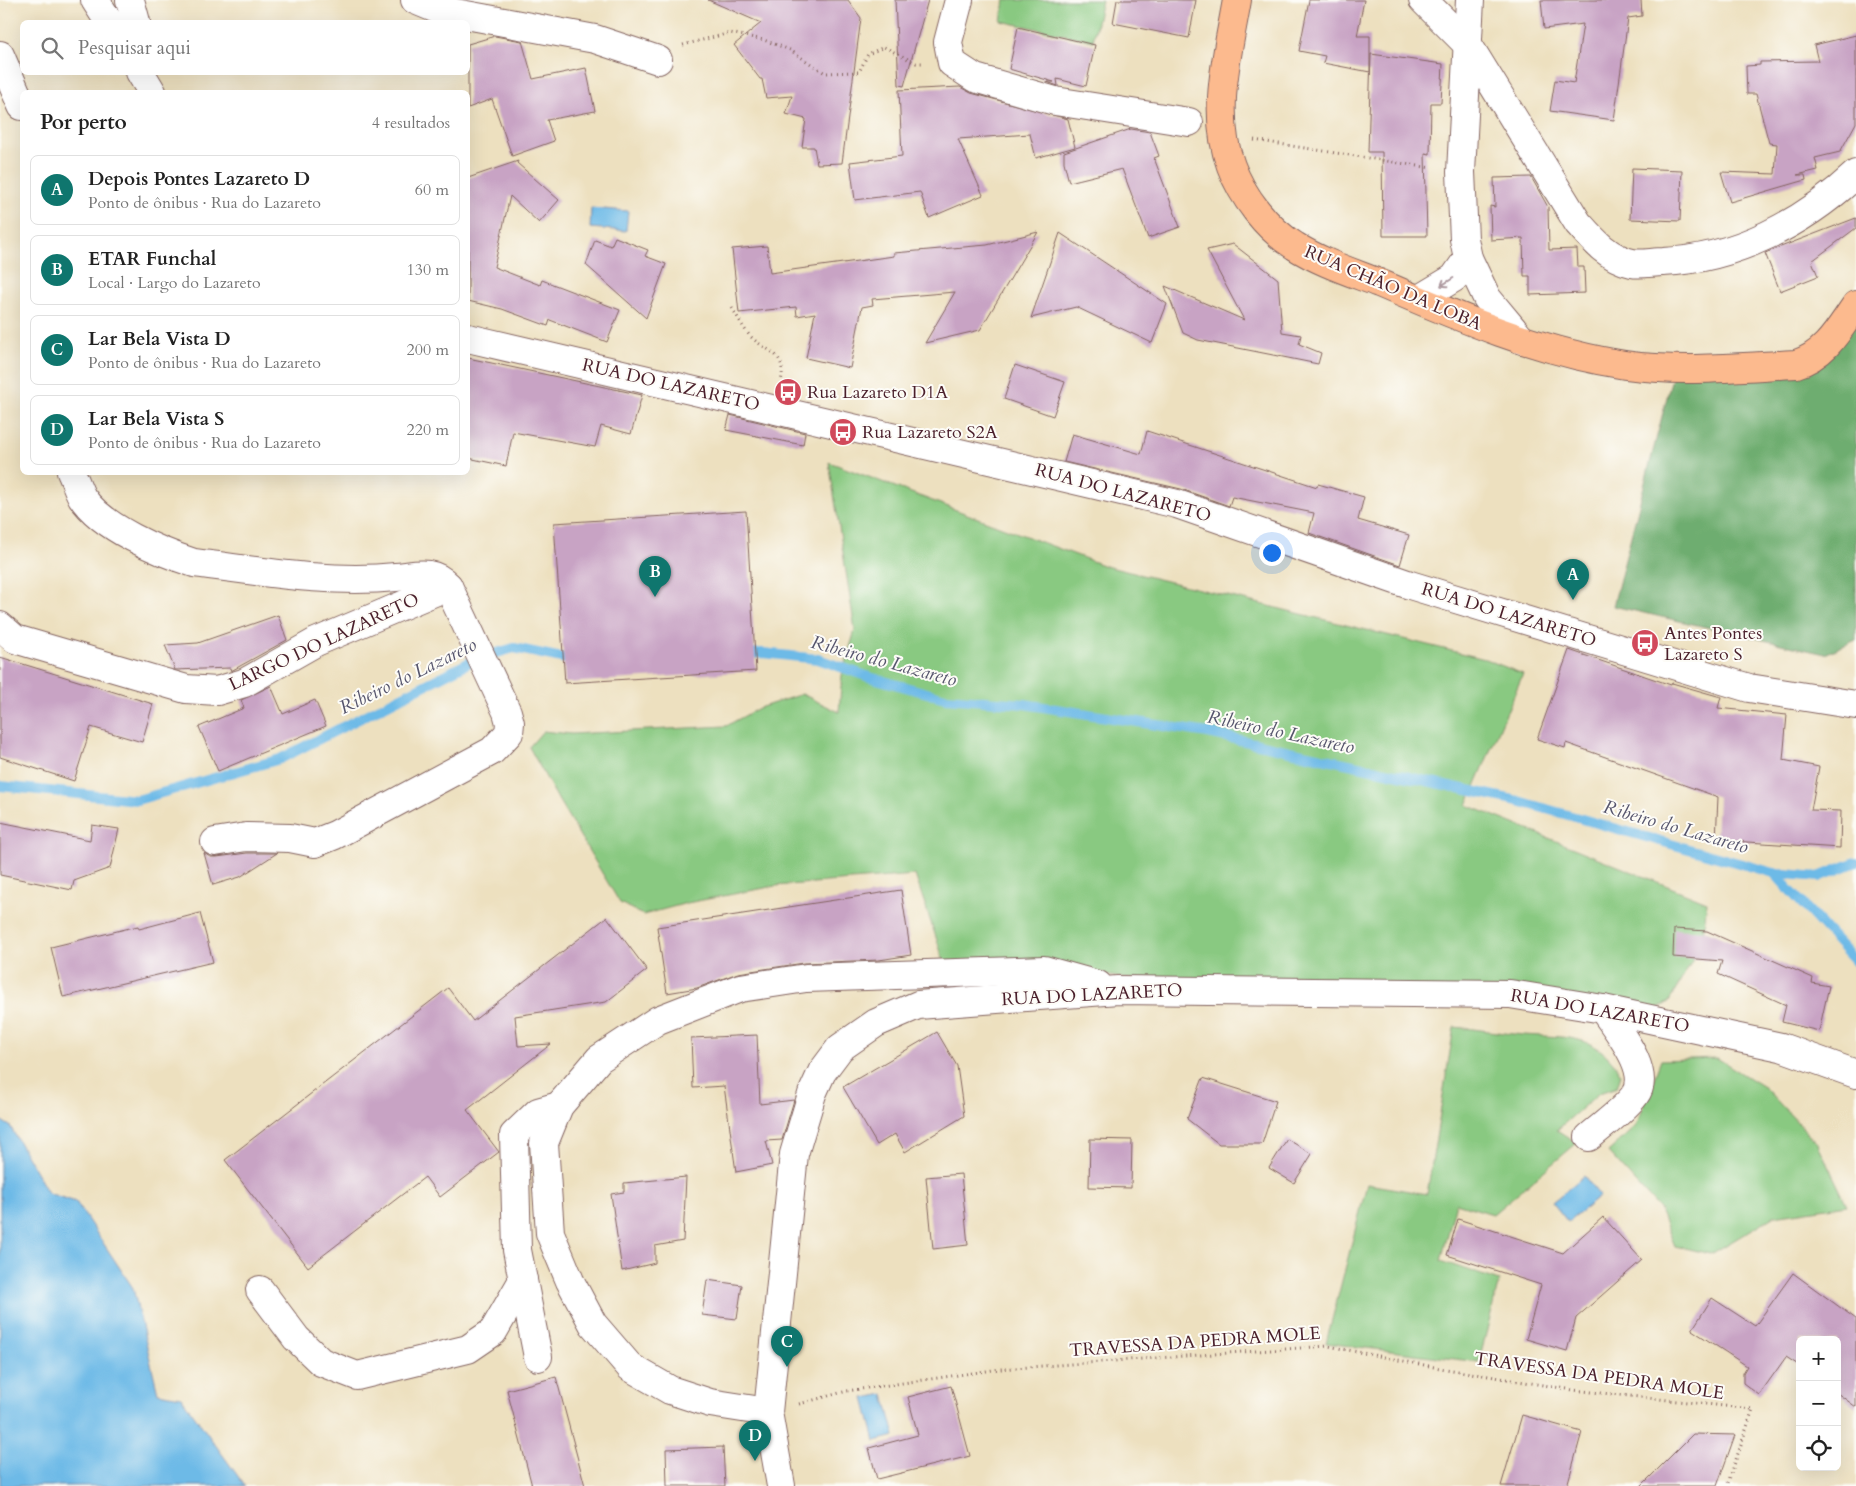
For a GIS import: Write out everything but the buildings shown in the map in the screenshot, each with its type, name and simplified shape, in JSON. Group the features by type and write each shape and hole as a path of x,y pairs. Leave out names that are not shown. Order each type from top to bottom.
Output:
{"main road":[{"name":"RUA CHÃO DA LOBA","path":"1236,0 1221,108 1225,144 1230,165 1240,187 1272,228 1294,246 1522,340 1573,356 1674,370 1796,364 1810,360 1824,349 1856,304"}],"street":[{"path":"95,0 108,20"},
{"path":"130,0 135,20"},
{"path":"415,0 439,10 669,53"},
{"path":"959,0 948,42 952,64 975,78 1055,101 1189,122"},
{"path":"1423,0 1469,46 1578,223 1597,244 1614,256 1633,263 1671,262 1714,255 1761,238 1797,220 1824,201 1856,174"},
{"path":"1470,0 1461,172 1464,239 1468,258 1487,298 1522,340"},
{"path":"1,58 20,101"},
{"path":"142,75 153,90"},
{"path":"150,75 154,90"},
{"path":"1419,299 1454,278 1468,258"},
{"name":"RUA DO LAZARETO","path":"470,338 1177,504 1410,585 1749,688 1856,705"},
{"name":"LARGO DO LAZARETO","path":"0,626 15,639 186,689 217,691 244,683 316,642 448,586 440,577 427,574 362,581 194,563 168,555 103,520 83,498 72,475"},
{"path":"215,842 246,836 290,838 315,843 335,835 492,751 509,733 510,722 507,712 448,586"},
{"path":"768,1412 710,1403 670,1390 630,1367 593,1324 570,1281 550,1233 544,1143 559,1106 599,1059 651,1025 740,988 806,978 1044,970 1118,990"},
{"name":"RUA DO LAZARETO","path":"781,1486 768,1412 794,1154 812,1094 822,1072 840,1048 876,1023 918,1005 1118,990 1510,994 1603,1009 1781,1047 1856,1074"},
{"path":"1588,1137 1636,1094 1641,1078 1636,1060 1603,1009"},
{"path":"538,1357 518,1250 514,1135 538,1112 559,1106"},
{"path":"260,1290 296,1338 321,1362 357,1376 468,1349 493,1332 523,1280"}],"path":[{"path":"669,53 730,33 764,40 781,46 825,72 860,72 868,54 884,47 916,63 952,64"},
{"path":"1244,139 1461,172"},
{"path":"732,308 751,337 778,355 782,368 780,386 764,391 758,405"},
{"name":"TRAVESSA DA PEDRA MOLE","path":"768,1412 847,1390 1000,1369 1328,1346 1434,1367 1573,1390 1752,1409 1727,1486"}],"green space":[{"path":"1005,0 1102,0 1093,41 1001,21"},
{"path":"1856,293 1856,640 1825,654 1613,606 1674,370 1796,364"},
{"path":"829,462 1105,566 1485,659 1523,674 1467,805 1707,902 1702,943 1669,1002 1645,1016 1122,978 1030,962 945,964 915,875 775,886 687,903 643,915 620,903 529,747 543,731 571,734 726,726 759,708 802,694 839,712 842,675 855,630"},
{"path":"1454,1027 1566,1038 1590,1044 1611,1060 1621,1074 1617,1087 1599,1093 1557,1130 1577,1143 1493,1214 1456,1203 1441,1261 1499,1281 1479,1362 1326,1343 1367,1184 1427,1194"},
{"path":"1717,1058 1765,1088 1818,1144 1847,1205 1774,1216 1711,1254 1675,1246 1659,1208 1608,1152 1636,1126 1661,1060"}],"water":[{"path":"591,208 628,211 626,231 590,228"},
{"path":"0,1120 10,1126 48,1193 76,1202 133,1288 158,1393 181,1397 245,1486 0,1486"},
{"path":"1584,1176 1600,1196 1568,1222 1552,1202"},
{"path":"884,1394 895,1436 875,1441 864,1398"}],"waterway":[{"name":"Ribeiro do Lazareto","path":"0,786 137,800 280,759 476,659 514,648 576,661"},
{"name":"Ribeiro do Lazareto","path":"742,654 763,653 818,659 869,677 945,698 1024,704 1208,733 1518,801 1774,873 1856,962"},
{"name":"Ribeiro do Lazareto","path":"1774,873 1819,877 1856,862"}],"place":[{"name":"Rua Lazareto D1A","path":"788,392"},
{"name":"Rua Lazareto S2A","path":"843,432"},
{"name":"ETAR Funchal","path":"655,597"},
{"name":"Depois Pontes Lazareto D","path":"1573,600"},
{"name":"Antes Pontes Lazareto S","path":"1645,643"},
{"name":"Lar Bela Vista D","path":"787,1367"},
{"name":"Lar Bela Vista S","path":"755,1461"}]}
